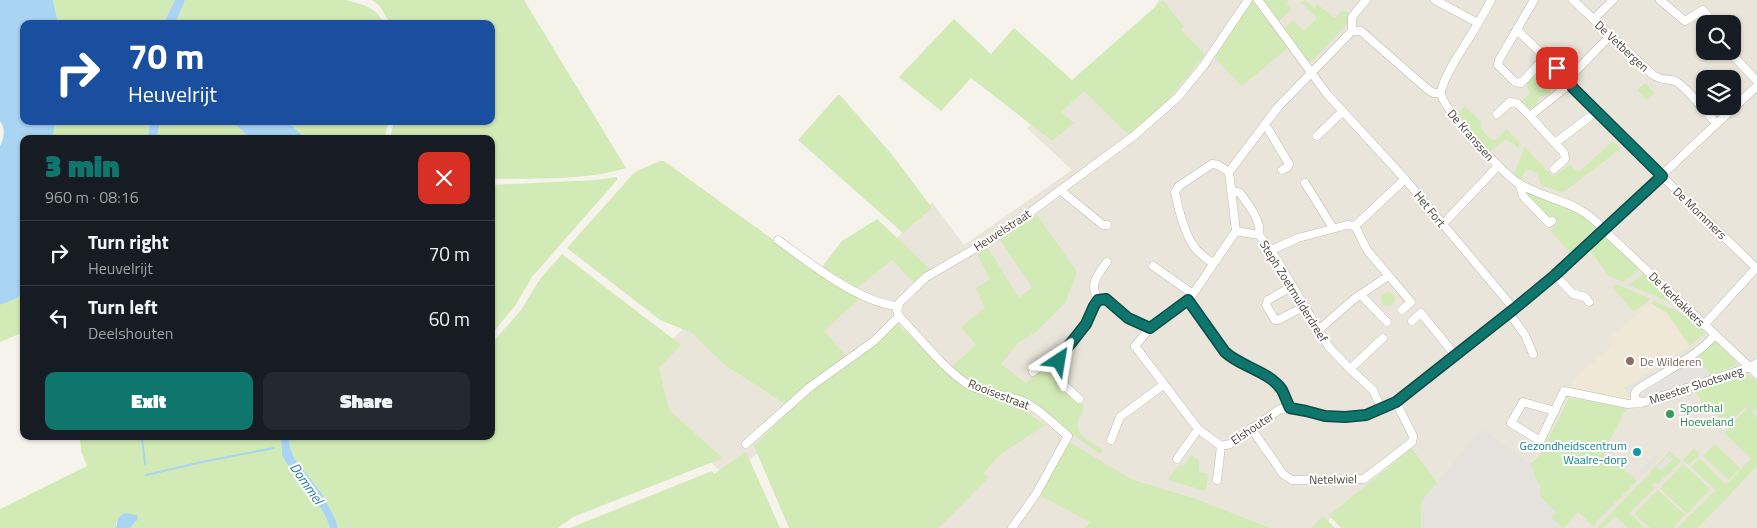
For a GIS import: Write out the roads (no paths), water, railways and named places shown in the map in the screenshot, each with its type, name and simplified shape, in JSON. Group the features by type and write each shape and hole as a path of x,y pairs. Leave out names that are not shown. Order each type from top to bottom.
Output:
{"street":[{"name":"Heuvelstraat","path":"898,306 911,289 926,277 1002,233 1135,135 1178,97 1204,65 1248,0"},
{"name":"Het Fort","path":"1258,0 1327,94 1437,216 1442,225 1512,311 1525,335 1532,354"},
{"path":"1352,31 1352,17 1366,0"},
{"path":"1435,0 1478,23"},
{"path":"1079,399 1066,386 1059,361 1060,357 1086,324 1098,300 1106,299 1128,318 1150,328 1190,297 1236,231 1229,172 1278,107 1352,31 1361,31 1426,88 1433,93 1441,93 1448,72 1491,0"},
{"path":"1534,0 1499,60 1498,65 1515,82 1521,83 1546,57"},
{"name":"De Vetbergen","path":"1573,0 1653,75 1661,80 1675,81 1685,89 1717,124"},
{"path":"1594,19 1613,0"},
{"path":"1660,0 1685,22 1703,10 1707,15"},
{"name":"De Mommers","path":"1517,30 1546,57 1596,112 1756,268"},
{"path":"1530,116 1569,81 1611,35"},
{"path":"1737,60 1757,81"},
{"name":"Elshouter","path":"1150,328 1135,346 1198,429 1222,446 1230,444 1280,409 1290,408 1325,416 1366,415 1396,402 1555,275 1757,86"},
{"name":"De Kranssen","path":"1441,93 1442,99 1449,111 1498,166 1519,183 1534,191 1572,205 1594,218 1604,230"},
{"path":"1497,114 1510,102 1518,104 1564,153 1565,159 1554,169"},
{"path":"1317,136 1342,111"},
{"path":"1555,144 1596,112"},
{"path":"1265,124 1289,164 1288,167 1282,170"},
{"path":"1213,264 1196,250 1190,241 1175,192 1179,186 1212,164 1218,165 1229,172"},
{"path":"1442,225 1498,166"},
{"path":"1355,226 1405,179"},
{"path":"1305,182 1333,228"},
{"name":"De Kranssen","path":"1519,183 1523,196 1549,222 1552,221"},
{"path":"1060,190 1103,225 1107,225"},
{"name":"Steph Zoetmulderdreef","path":"1231,190 1240,193 1247,203 1260,227 1259,235"},
{"path":"1271,250 1298,238 1333,228 1347,225 1355,226"},
{"path":"1355,226 1367,250 1411,302 1402,310"},
{"name":"De Kerkakkers","path":"1604,230 1715,335 1754,365 1757,374"},
{"name":"Steph Zoetmulderdreef","path":"1236,231 1259,235 1271,250 1291,287 1329,347 1373,390 1381,408"},
{"path":"746,444 810,387 874,341 899,316 898,306 880,303 855,291 820,270 778,240"},
{"path":"1098,300 1094,292 1094,284 1096,276 1107,262"},
{"path":"1153,266 1190,297 1225,352 1274,382 1281,389 1290,408"},
{"path":"1704,324 1756,268"},
{"path":"1555,275 1573,294 1585,297 1589,302"},
{"path":"1323,326 1388,276"},
{"path":"1291,287 1268,300 1266,305 1274,320 1278,320 1303,307"},
{"path":"1361,295 1387,322"},
{"path":"1412,321 1421,313 1455,355"},
{"name":"Rooisestraat","path":"899,316 952,372 968,384 978,389 1020,400 1030,405 1068,436 1036,494 1012,528"},
{"name":"Meester Slootsweg","path":"1641,403 1634,398 1634,393 1638,389 1698,350 1715,335"},
{"path":"1350,369 1384,338"},
{"path":"1033,372 1044,363 1059,361"},
{"name":"Meester Slootsweg","path":"1555,410 1564,392 1628,404 1641,403 1754,365"},
{"path":"1111,440 1120,417 1163,384"},
{"name":"Netelwiel","path":"1251,428 1282,474 1292,480 1364,479 1412,442 1413,439 1396,402"},
{"path":"1524,402 1555,410 1540,441 1511,423 1524,402"},
{"path":"1177,460 1198,429"},
{"path":"1218,480 1222,446"}],"water":[{"path":"0,0 53,0 57,20 20,20 20,125 55,125 53,135 20,135 20,295 0,305 0,146 4,134 0,121"},
{"path":"175,0 185,0 177,20 165,20"},
{"path":"150,125 159,125 158,135 148,135"},
{"path":"236,125 291,125 302,135 247,135"},
{"name":"Dommel","path":"281,440 289,440 294,458 322,494 336,520 338,528 330,528 326,517 308,487 287,464 282,455"},
{"path":"124,513 137,515 138,519 130,528 116,528 118,518"}],"waterway":[{"path":"142,440 145,464"},
{"path":"146,475 274,448"}],"place":[{"name":"De Wilderen","path":"1630,361"},
{"name":"Sporthal Hoeveland","path":"1670,414"},
{"name":"Gezondheidscentrum Waalre-dorp","path":"1637,452"}]}
